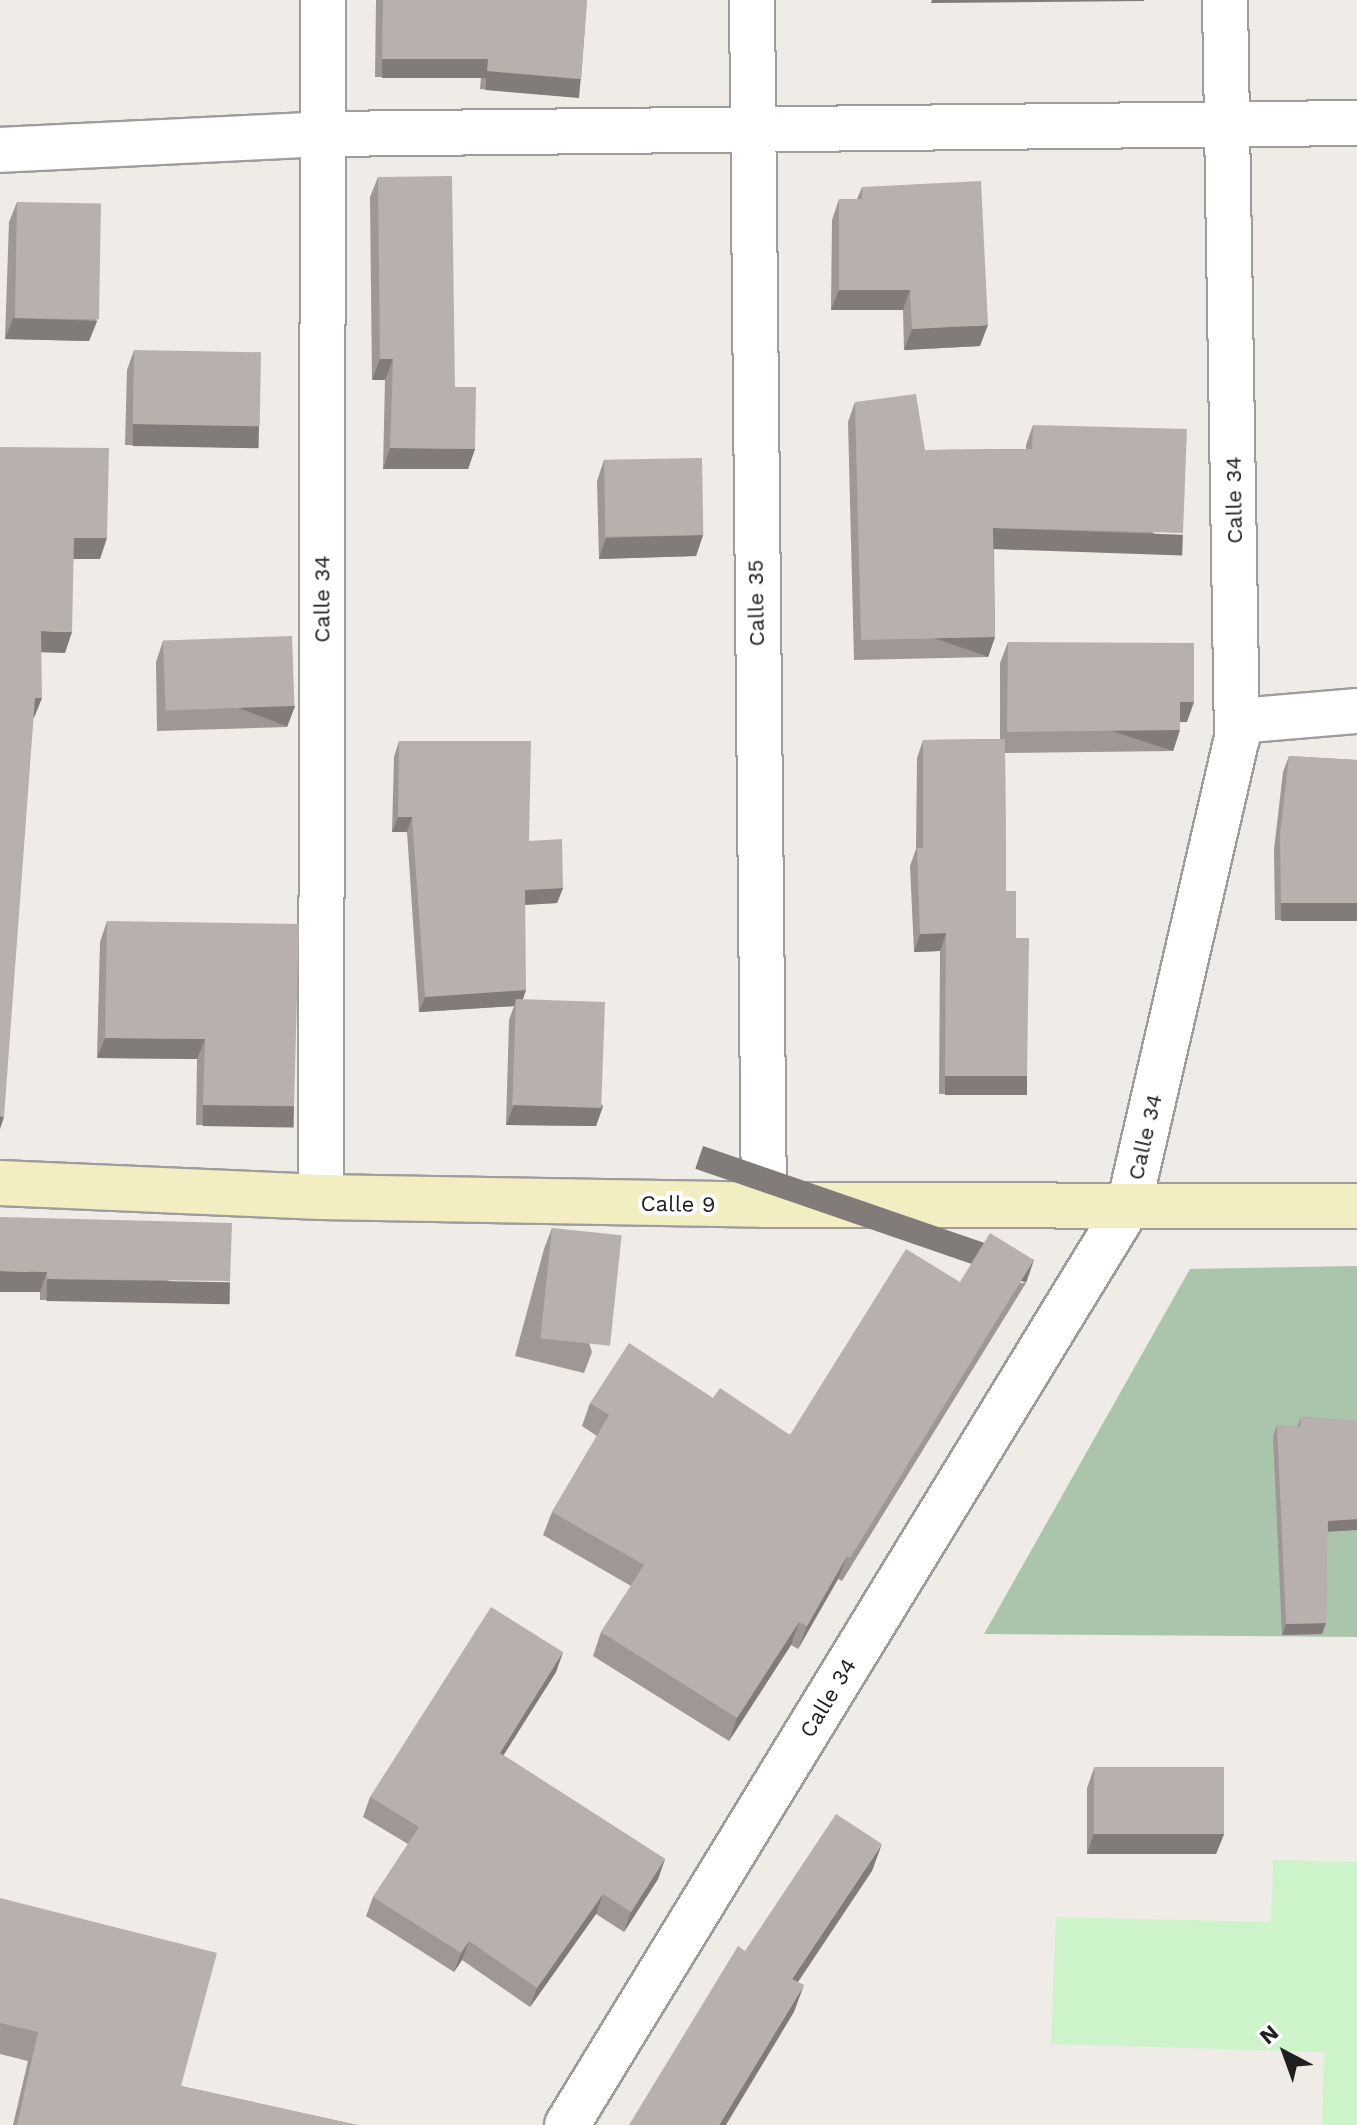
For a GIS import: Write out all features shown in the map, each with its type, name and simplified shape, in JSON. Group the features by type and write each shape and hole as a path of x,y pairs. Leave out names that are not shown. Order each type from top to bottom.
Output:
{"street":[{"name":"Calle 34","path":"321,1197 323,0"},
{"name":"Calle 35","path":"752,0 750,132 764,1205"},
{"name":"Calle 34","path":"567,2125 1129,1205 1238,721 1225,0"},
{"path":"0,150 323,134 750,132 1228,121 1357,123"},
{"path":"1238,721 1357,711"},
{"name":"Calle 9","path":"0,1183 321,1197 764,1205 1357,1206"}],"green space":[{"path":"1357,1266 1357,1637 984,1634 1190,1269"},
{"path":"1273,1860 1357,1862 1357,2125 1322,2125 1324,2052 1051,2044 1056,1917 1271,1922"}],"building":[{"path":"383,0 587,0 581,79 487,71 488,59 382,59"},
{"path":"452,176 455,387 476,387 475,449 390,448 393,359 380,359 378,177"},
{"path":"981,181 988,325 912,329 910,290 839,290 839,199 862,199 862,187"},
{"path":"17,202 101,203 99,319 15,318"},
{"path":"134,350 261,352 260,426 133,424"},
{"path":"916,394 925,450 1032,449 1033,425 1187,429 1183,533 993,528 995,637 861,640 855,402"},
{"path":"0,447 109,448 107,538 74,538 72,632 41,631 42,698 35,698 4,1117 0,1116"},
{"path":"702,458 703,535 605,537 604,460"},
{"path":"292,636 294,706 166,710 163,641"},
{"path":"1008,642 1194,643 1194,702 1180,702 1180,730 1007,732"},
{"path":"1005,739 1006,891 1016,891 1016,938 1029,938 1027,1076 945,1076 946,933 920,934 917,848 923,848 923,740"},
{"path":"399,741 531,741 529,841 562,839 563,888 525,890 526,990 425,997 412,817 398,817"},
{"path":"1289,756 1357,760 1357,903 1281,903 1280,834"},
{"path":"107,921 299,924 294,1106 203,1105 205,1039 105,1038"},
{"path":"516,999 605,1002 601,1108 512,1105"},
{"path":"0,1217 232,1223 230,1281 47,1279 47,1272 0,1271"},
{"path":"552,1228 622,1235 610,1346 540,1338"},
{"path":"990,1233 1034,1260 850,1558 847,1556 807,1626 799,1622 737,1718 601,1632 644,1565 552,1512 609,1415 590,1403 629,1343 713,1398 720,1388 790,1435 906,1249 960,1282"},
{"path":"1301,1417 1357,1421 1357,1519 1328,1521 1326,1623 1286,1624 1277,1425 1300,1427"},
{"path":"491,1607 563,1652 500,1753 665,1859 631,1912 603,1894 537,1988 469,1941 461,1953 373,1897 419,1827 370,1797"},
{"path":"1094,1767 1224,1767 1224,1834 1094,1834"},
{"path":"836,1814 882,1844 792,1979 804,1985 719,2125 629,2125 738,1946 745,1951"},
{"path":"0,1898 217,1953 181,2086 357,2125 17,2125 38,2032 0,2023"}]}
